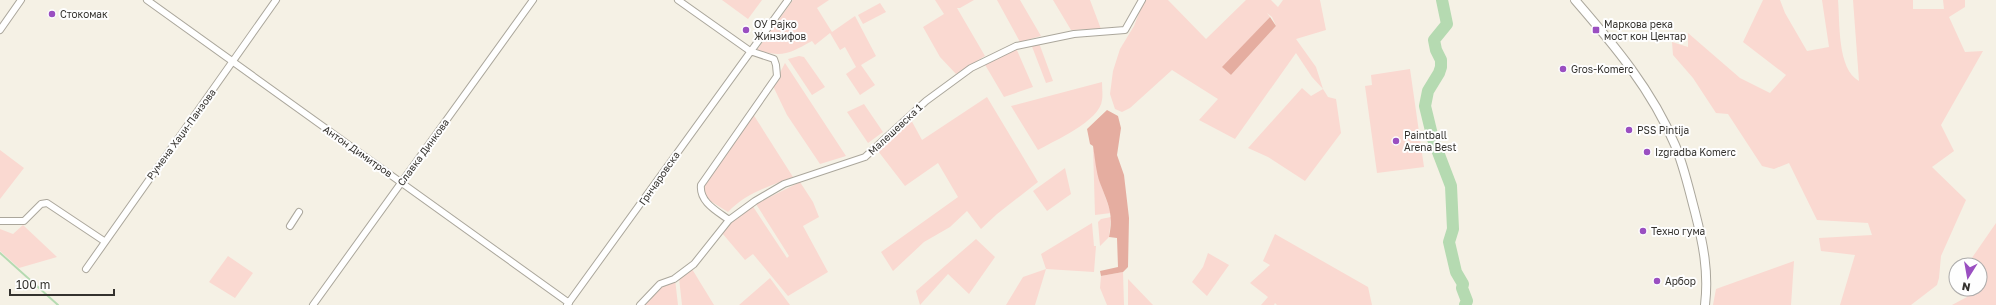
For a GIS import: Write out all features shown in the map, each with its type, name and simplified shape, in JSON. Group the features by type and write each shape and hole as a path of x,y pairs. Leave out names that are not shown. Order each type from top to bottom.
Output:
{"main road":[{"path":"1576,0 1613,44 1636,76 1661,114 1676,146 1688,184 1705,255 1707,277 1705,305"}],"street":[{"path":"0,30 21,0"},
{"name":"Антон Димитров","path":"147,0 568,304"},
{"name":"Румена Хаџи-Панзова","path":"86,269 104,241 276,0"},
{"name":"Славка Динкова","path":"313,305 533,0"},
{"path":"678,0 750,50 774,59 776,65 777,76 723,156 703,182 701,188 704,199 729,220"},
{"name":"Грнчаровска","path":"568,304 750,50 788,0"},
{"name":"Малешевска 1","path":"640,305 660,284 674,279 694,264 729,220 770,191 784,184 865,157 926,101 959,75 987,59 1016,46 1047,39 1125,30 1142,0"},
{"path":"0,221 24,221 41,204 47,203 104,241"},
{"path":"290,226 300,212"}],"shaded area":[{"path":"722,0 762,0 748,19"},
{"path":"793,0 829,0 817,8 832,32 855,16 876,56 861,65 875,85 860,95 846,74 856,67 845,47 840,50 830,33 815,45 812,41 798,49 786,53 773,54 757,50"},
{"path":"935,0 974,0 960,8 957,8 985,56 956,74 940,57 923,27 944,14"},
{"path":"997,0 1020,0 1041,36 1020,42"},
{"path":"1053,0 1090,0 1101,29 1071,30"},
{"path":"1144,0 1168,0 1206,39 1246,0 1271,0 1278,7 1283,0 1320,0 1326,30 1296,39 1316,67 1323,89 1312,77 1296,53 1235,139 1199,120 1218,99 1172,70 1130,108 1122,112 1115,109 1110,94 1113,71 1120,49 1134,26","holes":["1267,13 1272,17 1276,26 1231,75 1223,67 1270,17"]},
{"path":"1763,0 1780,0 1785,13 1807,51 1829,47 1822,0 1838,0 1843,56 1852,75 1859,81 1853,0 1913,0 1913,9 1944,9 1943,0 1965,0 1965,7 1949,17 1965,52 1983,51 1941,125 1954,151 1932,167 1966,200 1941,256 1937,285 1911,305 1840,305 1855,255 1821,251 1819,238 1872,235 1868,223 1817,220 1789,163 1774,169 1762,166 1728,114 1716,113 1693,78 1673,55 1672,42 1688,47 1688,33 1740,78 1770,93 1786,75 1743,42"},
{"path":"880,3 886,12 863,24 858,15"},
{"path":"1270,17 1276,26 1231,75 1222,67"},
{"path":"1039,43 1053,81 1046,83 1031,44"},
{"path":"1016,48 1033,87 1004,97 984,63"},
{"path":"799,56 804,57 825,87 812,95 788,59"},
{"path":"785,63 846,156 820,164 787,115 773,86"},
{"name":"Paintball Arena Best","path":"1410,69 1424,167 1377,173 1365,86 1372,85 1371,75"},
{"path":"1102,82 1102,100 1099,108 1093,115 1075,130 1038,150 1011,106"},
{"path":"1302,88 1311,96 1323,89 1328,97 1336,99 1341,133 1305,181 1268,157 1248,148"},
{"path":"987,97 1038,182 997,214 981,229 967,211 950,227 924,242 893,271 881,252 958,197 938,163 905,186 878,151 910,118 922,140"},
{"path":"864,104 883,132 868,143 847,112"},
{"path":"1107,110 1118,116 1121,128 1117,155 1124,175 1129,218 1128,267 1123,272 1101,276 1100,271 1118,267 1117,238 1109,237 1111,221 1108,203 1099,179 1093,146 1090,144 1087,129"},
{"path":"753,114 793,177 750,195 735,205 728,212 707,199 702,192 708,178"},
{"path":"1093,146 1100,182 1111,213 1095,215"},
{"path":"0,150 24,168 0,199"},
{"path":"1065,168 1071,194 1047,211 1033,191"},
{"path":"800,182 813,202 819,217 803,226 828,272 788,296 753,254 745,260 722,233 741,212 752,205 787,258 789,256 756,204"},
{"path":"1111,217 1109,237 1100,246 1098,222 1101,219"},
{"path":"1092,223 1094,246 1096,246 1094,272 1046,269 1041,254"},
{"path":"1996,223 1996,305 1952,305 1967,297 1988,297 1988,257 1973,257"},
{"path":"23,225 57,257 19,268 0,251 0,229 13,234"},
{"path":"1275,234 1368,287 1372,305 1277,305 1275,303 1274,305 1261,305 1268,297 1250,283 1270,265 1263,261"},
{"path":"976,239 995,257 969,294 948,274 920,305 916,291"},
{"path":"1208,253 1229,265 1207,296 1192,282 1203,267"},
{"path":"228,256 253,273 235,298 209,282"},
{"path":"1794,261 1791,305 1713,305 1716,289"},
{"path":"692,269 714,305 682,305 679,278"},
{"path":"1046,269 1035,305 1006,305 1023,277"},
{"path":"1123,272 1124,305 1107,305 1100,288 1101,276"},
{"path":"770,278 790,305 739,305"},
{"path":"675,279 678,305 642,305 663,285"},
{"path":"1128,279 1153,305 1128,305"}],"waterway":[{"path":"1442,0 1447,24 1434,40 1436,50 1441,60 1441,67 1428,91 1425,106 1433,139 1451,186 1453,229 1449,242 1456,272 1463,284 1462,288 1467,301 1465,305"},
{"path":"0,253 58,305"}],"place":[{"name":"Стокомак","path":"52,14"},
{"name":"ОУ Рајко Жинзифов","path":"746,30"},
{"name":"Маркова река мост кон Центар","path":"1596,30"},
{"name":"Gros-Komerc","path":"1563,69"},
{"name":"PSS Pintija","path":"1629,130"},
{"name":"Paintball Arena Best","path":"1396,141"},
{"name":"Izgradba Komerc","path":"1647,152"},
{"name":"Техно гума","path":"1643,231"},
{"name":"Арбор","path":"1657,281"}]}
